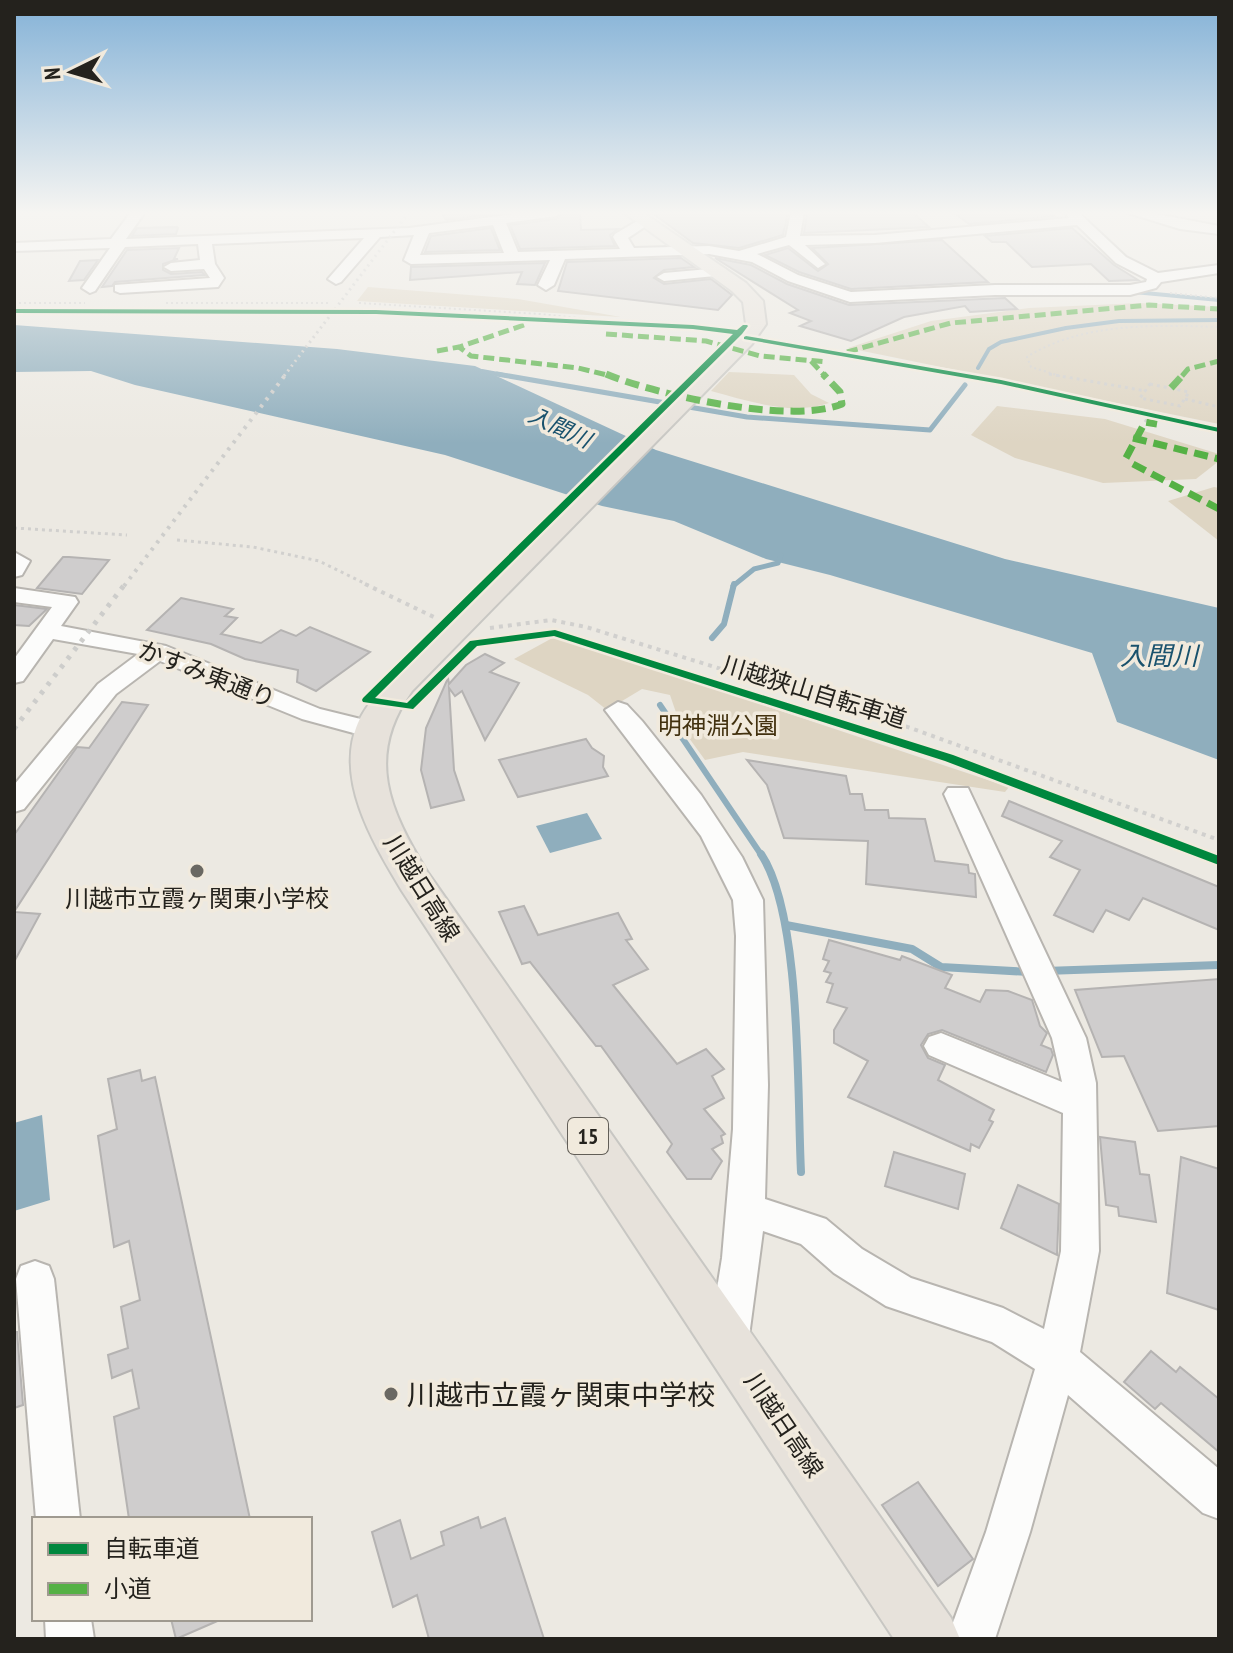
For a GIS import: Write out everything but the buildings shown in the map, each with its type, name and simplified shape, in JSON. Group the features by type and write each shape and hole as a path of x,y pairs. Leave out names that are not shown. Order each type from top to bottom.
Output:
{"main road":[{"path":"372,730 401,684 464,627 745,340 756,324 753,301 740,289"},
{"name":"川越日高線","path":"372,730 369,754 374,796 379,818 394,849 930,1639"}],"street":[{"path":"826,289 850,297 1018,289"},
{"path":"14,558 19,561 14,570"},
{"path":"14,595 67,602 14,676"},
{"name":"かすみ東通り","path":"49,631 158,651 311,714 372,730"},
{"path":"14,803 107,689 158,651"},
{"path":"618,710 640,732 723,850 748,901 751,1115 748,1210 738,1298 728,1344"},
{"path":"958,794 1069,1038 1080,1105 1080,1251 1058,1360 1008,1532 971,1639"},
{"path":"941,1046 1080,1105"},
{"path":"748,1210 813,1231 848,1261 900,1293 1003,1327 1058,1360 1219,1497"},
{"path":"35,1279 58,1517"}],"path":[{"path":"1178,289 1219,298"},
{"path":"359,303 540,314 651,325"},
{"path":"14,311 92,312"},
{"path":"149,311 334,311"},
{"path":"348,311 651,325"},
{"path":"1146,391 1046,373 1031,367 1027,357 1091,334 1154,327 1219,327"},
{"path":"1150,384 1189,392 1180,406 1140,398 1146,391 1150,384"},
{"path":"1185,399 1219,407"},
{"path":"1136,411 1154,418"},
{"path":"14,528 127,535"},
{"path":"177,540 253,547 319,561 464,627 555,633 586,642"},
{"path":"464,627 556,620 599,631 940,736 1118,799 1219,840"}],"green space":[{"path":"366,289 395,289 518,299 621,317 357,301"},
{"path":"1139,303 1219,307 1219,424 848,348 931,321 1029,308"},
{"path":"729,372 794,375 811,394 829,403 785,408 711,391"},
{"path":"997,406 1105,419 1219,454 1219,461 1196,479 1103,483 1015,458 971,435"},
{"path":"1219,488 1219,541 1168,501"},
{"name":"明神淵公園","path":"556,636 1009,787 1005,792 743,752 705,760 681,727 670,695 642,689 607,710 588,695 514,659"}],"water":[{"name":"入間川","path":"14,325 337,349 475,366 656,450 1005,559 1219,608 1219,760 1117,722 1092,653 766,559 674,521 602,506 445,455 135,385 91,371 14,372"},
{"path":"587,813 602,839 550,853 536,826"},
{"path":"42,1115 50,1200 14,1211 14,1123"}],"waterway":[{"path":"1134,292 1219,300"},
{"path":"978,368 989,349 1001,342 1066,328 1119,321 1219,320"},
{"path":"482,371 509,376"},
{"path":"497,374 747,417 930,430 965,385"},
{"path":"734,585 754,569 778,563 781,555"},
{"path":"712,638 724,624 734,585"},
{"path":"660,705 762,856"},
{"path":"762,856 774,882 784,918 791,961 801,1172"},
{"path":"786,925 912,949 941,967 1029,972"},
{"path":"1045,971 1219,965"}],"railway":[{"path":"284,376 350,289"},
{"path":"124,586 286,374"},
{"path":"14,729 125,584"}],"marked path":[{"path":"847,352 951,323 1149,305 1219,309"},
{"path":"524,325 459,347 471,356 597,371 622,380 736,406 801,413 826,411 842,404 840,392 811,361"},
{"path":"606,334 706,341 760,356 827,362"},
{"path":"437,351 459,347"},
{"path":"1171,388 1188,369 1219,361"},
{"path":"1126,458 1145,422 1157,424"},
{"path":"1133,438 1219,459"},
{"path":"1133,464 1219,509"}],"cycle path":[{"path":"14,311 376,312 693,327 740,333"},
{"path":"367,700 745,326"},
{"path":"746,338 1001,382 1219,430"},
{"name":"川越狭山自転車道","path":"367,700 409,707 474,643 555,633 949,758 1219,861"}],"place":[{"name":"川越市立霞ヶ関東小学校","path":"197,871"},
{"name":"川越市立霞ヶ関東中学校","path":"391,1394"}]}
